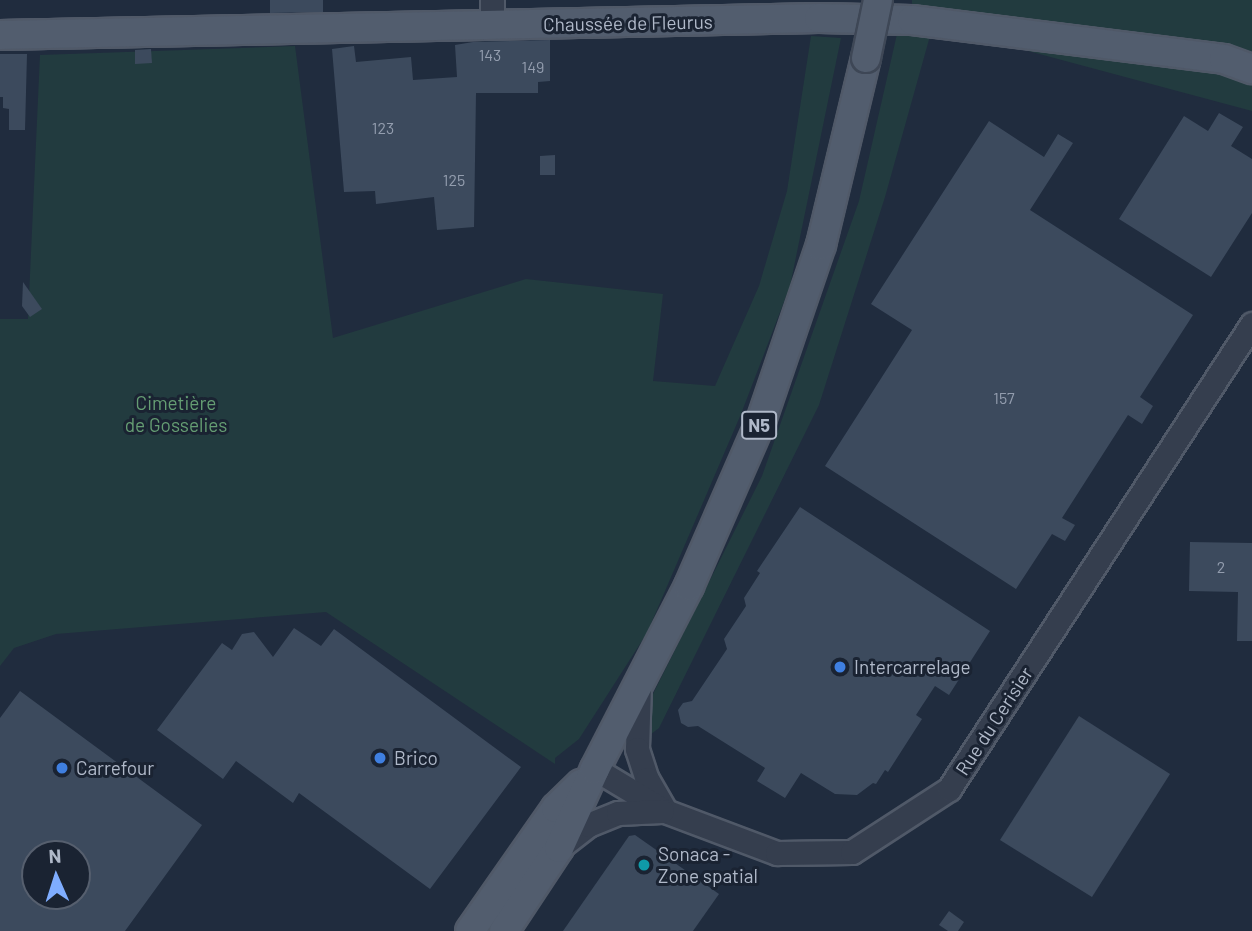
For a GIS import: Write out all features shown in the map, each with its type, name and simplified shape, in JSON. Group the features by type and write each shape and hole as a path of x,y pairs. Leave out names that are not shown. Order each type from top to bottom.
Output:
{"main road":[{"name":"N5","path":"504,931 559,848 595,769 689,586 761,421 821,245 878,0"},
{"name":"Chaussée de Fleurus","path":"0,35 492,13 912,20 1224,59 1252,69"},
{"name":"N5","path":"470,931 556,808 595,769"}],"street":[{"name":"Rue du Cerisier","path":"595,769 665,811 777,853 852,852 949,789 1252,324"},
{"path":"559,848 588,825 618,813 665,811 647,779 638,749 639,685"}],"green space":[{"path":"912,0 1252,0 1252,111 912,20"},
{"path":"897,34 930,36 885,197 819,405 659,728 646,738 638,724 762,476 859,201"},
{"name":"Cimetière de Gosselies","path":"811,36 841,38 790,286 741,414 647,633 579,739 555,758 555,764 326,612 56,634 14,648 0,666 0,319 28,319 40,55 295,46 333,338 526,279 663,294 653,381 715,386 759,286 787,191"}],"building":[{"path":"270,0 323,0 323,12 270,13"},
{"path":"550,40 550,81 538,82 538,93 476,93 474,227 437,230 434,197 376,204 375,191 344,192 332,49 354,46 356,62 411,57 413,80 457,77 455,45"},
{"path":"151,49 152,63 135,64 135,50"},
{"path":"0,54 27,54 25,130 9,130 9,109 3,108 3,97 0,97"},
{"path":"1219,113 1243,127 1231,146 1252,159 1252,213 1211,277 1119,219 1184,116 1208,131"},
{"path":"989,121 1044,157 1058,134 1073,143 1030,210 1193,315 1140,397 1153,406 1142,424 1128,415 1062,518 1075,525 1065,541 1052,534 1016,589 825,466 912,330 871,304"},
{"path":"555,155 555,175 540,175 540,156"},
{"path":"23,282 42,309 30,317 22,306"},
{"name":"Intercarrelage","path":"800,507 990,631 949,695 935,686 916,715 922,719 888,772 885,770 876,784 873,783 857,795 835,794 801,773 785,798 757,781 765,768 698,726 688,727 681,723 678,710 683,703 692,701 727,649 724,639 746,606 744,598 760,573 757,571"},
{"path":"1190,542 1252,543 1252,641 1237,641 1238,592 1189,591"},
{"name":"Brico","path":"294,628 321,646 334,629 521,767 430,889 299,793 293,803 236,761 223,779 157,730 222,643 232,650 242,634 254,632 273,657"},
{"name":"Carrefour","path":"20,691 202,825 125,931 0,931 0,718"},
{"path":"1079,716 1170,774 1092,897 1000,840"},
{"name":"Sonaca - Zone spatial","path":"635,835 719,894 693,931 563,931 629,836"},
{"path":"949,911 964,922 958,931 948,931 939,925"}],"place":[{"name":"Intercarrelage","path":"840,667"},
{"name":"Brico","path":"380,758"},
{"name":"Carrefour","path":"62,768"},
{"name":"Sonaca - Zone spatial","path":"644,865"}]}
